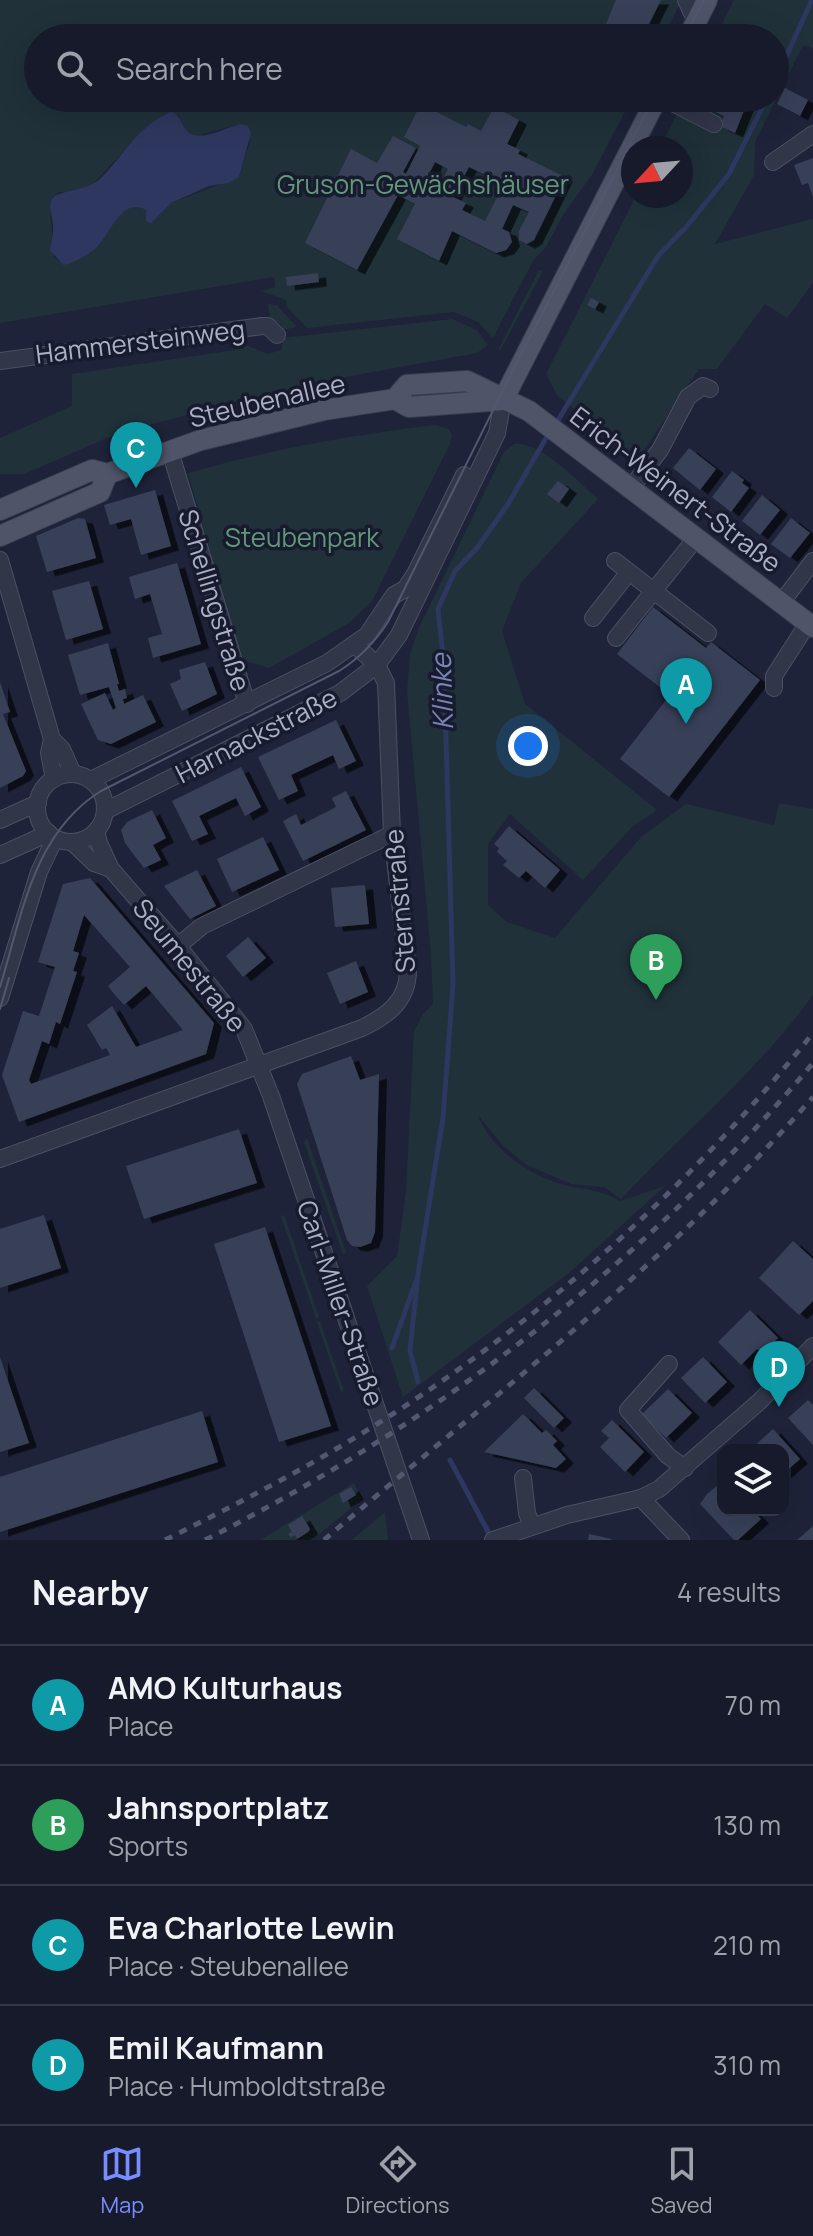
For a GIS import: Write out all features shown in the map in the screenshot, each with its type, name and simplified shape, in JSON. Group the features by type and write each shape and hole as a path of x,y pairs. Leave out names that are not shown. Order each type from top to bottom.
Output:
{"main road":[{"path":"695,24 707,0"},
{"path":"503,400 653,112"},
{"name":"Steubenallee","path":"0,510 92,470 107,474 170,451 303,414 395,399 407,385 462,380 503,400"},
{"name":"Erich-Weinert-Straße","path":"503,400 529,411 552,427 810,625"},
{"name":"Steubenallee","path":"0,536 100,492 107,474"}],"street":[{"path":"686,0 691,24"},
{"path":"689,112 714,124"},
{"path":"773,162 813,134"},
{"name":"Hammersteinweg","path":"0,361 268,326 277,335"},
{"path":"631,488 660,450 688,397 703,386 710,389"},
{"path":"355,645 377,665 399,635 497,433 503,400"},
{"name":"Harnackstraße","path":"91,780 247,704 355,645 375,626 394,595 405,589 415,574 503,400"},
{"name":"Schellingstraße","path":"170,451 247,704"},
{"path":"616,638 696,538"},
{"path":"0,560 52,739 49,753 54,779"},
{"path":"781,603 813,561"},
{"path":"593,618 622,567 708,633"},
{"path":"774,688 774,676 810,625"},
{"name":"Harnackstraße","path":"105,811 340,693 377,665"},
{"name":"Sternstraße","path":"0,1159 259,1067 375,1022 389,1013 404,994 408,980 407,960 392,834 386,683 377,665"},
{"path":"52,739 62,749 73,774"},
{"path":"0,855 59,838 87,838 96,831 105,811 102,794 91,780 73,774 54,779 43,789 38,803 39,820 59,838"},
{"path":"0,820 38,803"},
{"name":"Seumestraße","path":"96,831 111,869 244,1029 259,1067"},
{"path":"178,946 202,926 392,834"},
{"path":"0,998 39,872 59,838"},
{"name":"Seumestraße","path":"59,838 94,863 111,869"},
{"name":"Carl-Miller-Straße","path":"259,1067 421,1540"},
{"path":"496,1539 567,1515 641,1498 659,1489 760,1401 813,1346"},
{"path":"669,1364 628,1410 668,1456 685,1468"},
{"path":"523,1478 527,1513 532,1526"},
{"path":"641,1498 681,1540"}],"green space":[{"name":"Gruson-Gewächshäuser","path":"0,0 682,0 669,24 24,24 24,112 625,112 592,175 563,215 546,247 534,259 493,338 478,322 454,312 307,328 287,307 286,300 261,291 275,287 274,277 0,323","holes":["178,115 186,130 196,136 240,124 250,141 239,177 171,203 149,224 146,210 130,208 89,253 63,265 54,257 50,210 52,198 59,192 79,191 93,184 148,125"]},
{"path":"734,0 813,0 813,48 803,45 789,73 789,24 722,24"},
{"path":"678,112 770,112 755,142 754,175 715,244 813,219 813,283 787,318 765,304 717,369 699,369 637,460 557,395 546,374 630,208 693,208 693,136 666,136"},
{"path":"539,270 543,271 500,351 499,348"},
{"path":"268,304 277,305 297,327 282,330 281,324 270,319"},
{"path":"452,319 477,330 488,345 477,353 313,383 121,432 24,474 0,474 0,438 72,406 72,374 235,350 234,340 268,354 281,350 283,338"},
{"name":"Steubenpark","path":"435,425 449,429 452,436 450,444 372,601 349,623 269,668 240,659 188,473 310,444"},
{"path":"514,444 536,449 547,456 598,499 521,583 502,631 525,704 657,810 633,826 583,880 510,814 488,844 488,905 507,922 555,938 641,837 686,804 774,825 779,803 813,809 813,995 745,1075 621,1199 604,1187 571,1184 527,1165 503,1146 478,1115 501,1149 524,1167 549,1180 620,1201 665,1186 569,1273 403,1397 367,1286 397,1256 406,1192 414,1031 423,1014 433,1004 407,692 410,654 418,630 504,452"},
{"path":"307,1138 346,1253 343,1254 304,1142"},
{"path":"284,1215 319,1317 316,1318 281,1216"},
{"path":"320,1321 344,1391 341,1392 317,1322"},
{"path":"354,1483 361,1500 312,1540 260,1540"},
{"path":"385,1512 388,1540 352,1540"}],"water":[{"path":"172,112 189,132 196,135 210,134 240,124 248,126 251,133 239,177 171,203 150,224 146,221 146,210 130,208 117,219 96,248 80,259 63,265 50,250 53,228 51,201 58,194 86,187 100,179 141,132"}],"building":[{"path":"616,0 661,0 649,24 606,24"},
{"path":"789,90 808,100 800,116 789,110"},
{"path":"417,112 437,112 481,131 491,112 504,112 519,120 507,144 520,150 518,154 565,177 534,240 527,244 519,240 519,231 529,212 513,205 502,229 509,232 512,242 506,250 496,253 452,231 439,261 397,239 415,204 398,195 357,270 305,243 351,149 377,163 393,136 416,148 403,172 406,174 420,146 404,137","holes":["435,162 448,169 438,189 424,184","469,167 504,184 485,221 462,210 466,203 453,197"]},
{"path":"716,112 743,112 735,133 720,126 724,116"},
{"path":"813,158 813,197 808,183 802,185 794,165"},
{"path":"318,273 319,282 287,286 286,277"},
{"path":"591,298 599,302 595,309 587,305"},
{"path":"689,448 716,469 700,490 673,468"},
{"path":"732,471 749,488 731,512 712,497"},
{"path":"558,481 569,489 559,503 547,494"},
{"path":"155,490 171,546 141,555 131,519 110,525 104,505"},
{"path":"762,495 780,510 760,535 742,521"},
{"path":"78,518 85,519 96,558 47,572 36,536"},
{"path":"791,518 810,533 790,558 771,544"},
{"path":"177,563 201,644 153,658 148,638 162,634 150,594 135,599 129,577"},
{"path":"89,581 103,629 66,640 52,591"},
{"path":"653,607 706,648 711,642 760,680 669,797 620,759 670,695 617,654"},
{"path":"108,643 119,691 125,689 127,698 123,699 124,704 143,695 156,722 111,744 98,740 81,704 105,693 113,710 116,708 109,687 80,695 68,655"},
{"path":"205,662 217,694 182,711 170,684 181,679 179,670"},
{"path":"0,682 10,712 3,714 26,771 23,776 0,788"},
{"path":"336,720 356,761 339,769 333,755 291,775 298,791 279,800 258,757"},
{"path":"241,767 261,807 245,816 236,798 199,816 208,834 192,841 172,801"},
{"path":"346,791 366,830 303,861 283,821 296,814 301,825 336,807 332,798"},
{"path":"152,810 166,838 153,845 161,860 144,868 125,843 121,830 127,822"},
{"path":"509,826 560,870 545,888 526,871 519,878 503,865 507,861 497,852 499,848 494,844"},
{"path":"263,837 279,870 232,892 217,859"},
{"path":"197,870 216,906 190,919 164,886"},
{"path":"90,878 214,1023 206,1054 19,1122 2,1075 23,1011 39,1016 55,967 38,962 63,884","holes":["84,915 130,967 108,986 115,995 124,1005 146,986 183,1030 136,1047 112,1006 87,1025 102,1050 106,1048 110,1055 31,1084 29,1080 42,1041 49,1044 56,1022 60,1024 77,972 73,971 79,953 73,951"]},
{"path":"365,885 369,924 335,927 331,888"},
{"path":"248,937 266,958 243,977 226,956"},
{"path":"356,961 368,992 340,1004 327,973"},
{"path":"351,1056 360,1080 379,1074 375,1232 371,1243 360,1247 352,1246 347,1240 297,1084 302,1074"},
{"path":"239,1129 257,1183 144,1219 126,1166"},
{"path":"44,1215 61,1268 0,1288 0,1229"},
{"path":"265,1227 331,1426 279,1442 214,1244"},
{"path":"793,1241 813,1259 813,1301 799,1315 759,1278"},
{"path":"750,1310 778,1338 762,1354 757,1349 741,1365 718,1342"},
{"path":"0,1357 29,1443 0,1452"},
{"path":"703,1357 727,1382 705,1403 681,1378"},
{"path":"534,1388 564,1418 554,1428 524,1398"},
{"path":"668,1389 692,1413 666,1438 642,1414"},
{"path":"808,1400 813,1405 813,1445 788,1418"},
{"path":"202,1411 218,1462 0,1532 0,1477"},
{"path":"523,1414 542,1433 546,1430 557,1441 553,1445 566,1459 556,1468 484,1452"},
{"path":"612,1420 644,1452 625,1472 600,1447 609,1438 601,1431"},
{"path":"773,1429 786,1444 757,1444"},
{"path":"789,1447 800,1459 789,1469"},
{"path":"717,1486 717,1516 758,1516 761,1519 738,1540 734,1540 700,1504"},
{"path":"351,1487 356,1495 343,1503 339,1494"},
{"path":"302,1516 310,1529 297,1539 295,1535 291,1537 288,1525"},
{"path":"813,1526 813,1540 797,1540"},
{"path":"589,1534 612,1539 588,1540"}],"waterway":[{"name":"Klinke","path":"789,50 812,0"},
{"name":"Klinke","path":"555,425 658,256 729,174 760,112"},
{"name":"Klinke","path":"418,1382 410,1351 418,1274 443,1118 453,985 444,666 438,609 455,571 477,548 508,504 549,433"},
{"path":"392,1348 416,1281"},
{"name":"Klinke","path":"450,1460 492,1539"}],"tram line":[{"path":"691,24 704,0"},
{"path":"0,987 33,878 60,829 78,809 101,791 339,671 360,655 383,629 647,112"},
{"path":"0,1009 9,978"}],"railway":[{"path":"165,1540 336,1449 469,1362 532,1314 594,1262 709,1152 813,1033"},
{"path":"205,1540 375,1444 533,1332 608,1271 680,1205 748,1136 813,1063"},
{"path":"324,1540 639,1273 757,1158 813,1097"}],"place":[{"name":"Eva Charlotte Lewin","path":"136,488"},
{"name":"AMO Kulturhaus","path":"686,724"},
{"name":"Jahnsportplatz","path":"656,1000"},
{"name":"Emil Kaufmann","path":"779,1407"}]}
